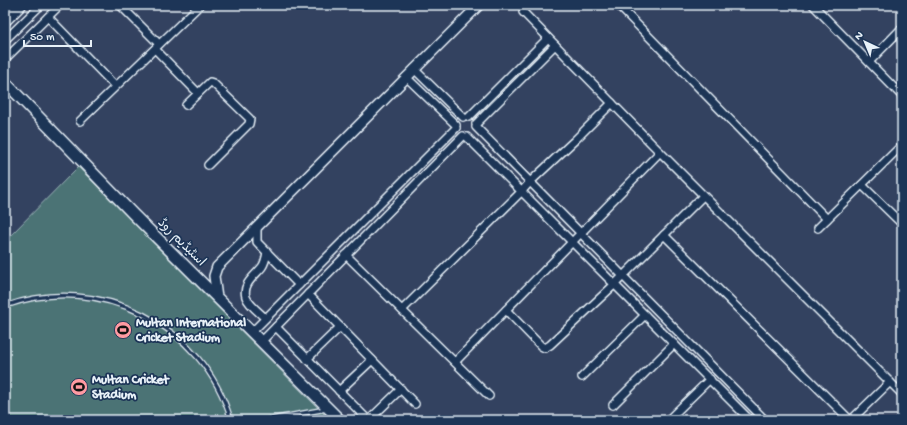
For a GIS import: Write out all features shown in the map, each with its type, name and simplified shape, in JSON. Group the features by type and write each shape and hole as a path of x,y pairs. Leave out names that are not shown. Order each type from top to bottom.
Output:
{"main road":[{"path":"5,21 21,5"},
{"name":"اسٹیڈیم روڈ","path":"5,82 133,214 340,420"}],"street":[{"path":"5,40 41,5"},
{"path":"5,58 60,5"},
{"path":"80,121 200,5"},
{"path":"217,298 214,276 217,267 478,5"},
{"path":"618,5 827,219"},
{"path":"813,5 902,96"},
{"path":"123,6 198,93"},
{"path":"523,12 660,152 902,394"},
{"path":"48,17 115,86"},
{"path":"869,62 902,28"},
{"path":"252,332 456,127 459,120 466,117 548,38"},
{"path":"262,341 465,136 472,135 474,133 476,126 555,45"},
{"path":"414,69 466,117 474,121 476,126 530,182 765,420"},
{"path":"406,77 456,127 459,133 465,136 522,191 750,420"},
{"path":"186,105 210,82 213,83 250,118 250,124 208,165"},
{"path":"402,310 530,182 612,103"},
{"path":"818,228 902,145"},
{"path":"455,362 660,152"},
{"path":"862,184 902,224"},
{"path":"506,310 541,346 545,348 550,346 704,196"},
{"path":"257,226 257,242 299,285"},
{"path":"664,235 850,420 890,382"},
{"path":"265,318 246,297 246,290 248,281 262,267 267,252"},
{"path":"346,255 488,396"},
{"path":"308,294 416,404"},
{"path":"582,377 645,315"},
{"path":"276,327 368,420 401,388"},
{"path":"307,359 340,327"},
{"path":"613,405 674,344"},
{"path":"339,392 372,360"},
{"path":"668,420 710,379"}],"lane":[{"path":"5,306 26,299 66,295 92,297 119,304 144,314 166,328 187,345 196,355 219,388 231,420"},
{"path":"266,420 328,408"}],"green space":[{"name":"Multan International Cricket Stadium","path":"78,167 330,420 5,420 5,241"}],"place":[{"name":"Multan International Cricket Stadium","path":"123,330"},
{"name":"Multan Cricket Stadium","path":"79,387"}]}
